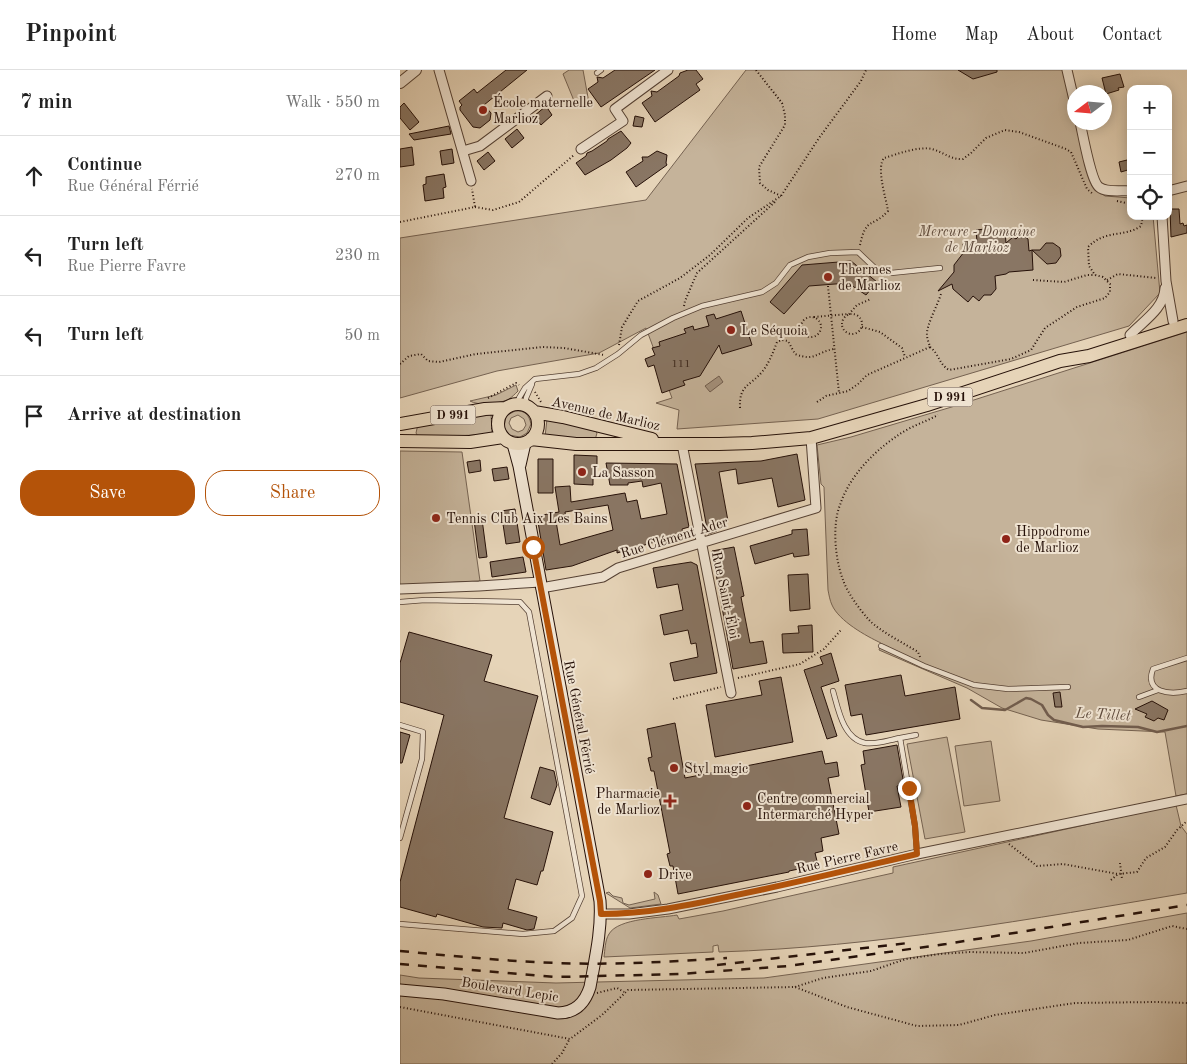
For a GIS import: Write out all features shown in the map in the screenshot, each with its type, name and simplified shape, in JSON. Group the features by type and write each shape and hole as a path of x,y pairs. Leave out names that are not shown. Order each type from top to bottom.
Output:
{"main road":[{"name":"Avenue de Marlioz","path":"400,441 518,441 598,435 677,444 752,443 811,438 927,405 1060,362 1089,356 1187,317"},
{"name":"Avenue de Marlioz","path":"1129,340 1187,325"},
{"name":"Avenue de Marlioz","path":"526,407 563,417 598,435 677,444"},
{"path":"526,407 537,417 537,429 518,441 498,425 501,413 506,408 526,407"},
{"name":"D 991","path":"400,424 486,409 506,408"},
{"name":"Avenue de Marlioz","path":"791,439 806,434 840,430"},
{"name":"Rue Général Férrié","path":"518,441 519,466 600,901 601,914 598,944 588,994"},
{"name":"Boulevard Lepic","path":"400,990 444,994 558,1014 577,1008 588,994"}],"street":[{"path":"400,83 416,70"},
{"path":"440,70 471,181"},
{"path":"582,149 623,121 615,109 668,70"},
{"path":"1067,70 1070,85"},
{"path":"463,151 480,146 547,96"},
{"path":"1082,130 1093,177 1099,187 1107,190 1127,191"},
{"path":"1172,190 1187,186"},
{"path":"1162,220 1166,281 1173,321"},
{"path":"1129,340 1165,298 1166,281"},
{"name":"Rue Clément Ader","path":"400,589 541,585 603,577 618,568 816,508 811,438"},
{"name":"Rue Saint-Éloi","path":"677,444 701,542 731,693"},
{"name":"Rue Pierre Favre","path":"601,914 629,914 668,909 777,887 917,854 1187,799"}],"lane":[{"path":"526,407 519,398 525,388 535,378 579,374 596,368 641,335 673,318 702,306 762,292 776,283 790,265 808,257 830,253 858,252 878,271 891,273 940,268"},
{"path":"526,407 528,390 535,378"},
{"path":"400,602 425,600 520,602 529,612 582,896 572,918 554,931 523,934 400,924"},
{"path":"880,646 924,666 974,685 1008,689 1068,687"},
{"path":"1158,690 1152,682 1150,675 1152,668 1187,658"},
{"path":"1139,697 1158,690 1173,694 1187,691"},
{"path":"833,691 846,729 858,740 870,743 916,735"},
{"path":"400,725 423,732 422,759 400,838"},
{"path":"900,738 915,826 917,854"}],"path":[{"path":"756,70 782,103 785,115 785,125 758,167 760,183 768,190 782,196"},
{"path":"685,301 698,273 782,196 819,138 861,81 866,70"},
{"path":"858,252 865,228 888,211 882,178 882,160 906,152 928,148 952,158 963,159 986,138 1010,129 1066,148 1071,152 1087,189 1095,195"},
{"path":"400,222 475,207 492,210 520,202 582,149"},
{"path":"471,181 475,207"},
{"path":"400,364 409,356 421,354 428,361 439,362 476,354 544,347 616,355 622,327 638,301 680,278 710,255 748,218 782,196"},
{"path":"1112,200 1127,203"},
{"path":"1095,275 1090,266 1088,247 1102,236 1134,230 1141,226 1142,220"},
{"path":"1106,280 1118,274 1156,278"},
{"path":"941,294 927,334 930,347 936,352 941,365 949,370 1011,359 1031,350 1046,328 1058,319 1077,307 1105,298 1110,292 1110,284 1095,275 1087,275 1064,282 1033,280"},
{"path":"828,286 839,393"},
{"path":"814,318 820,322 821,329 818,335 811,337 805,335 801,329 802,322 807,318 849,314 856,315 861,320 861,327 857,332 850,334 844,331 843,318 849,314 857,305 871,299"},
{"path":"861,327 880,332 902,348 905,357"},
{"path":"740,408 739,397 746,385 762,372 771,358 776,342 788,341 795,354 803,358 812,358 834,349"},
{"path":"817,402 826,396 848,390 867,375 930,347"},
{"path":"483,440 482,436 494,432 493,413 485,414 486,400 516,383 525,388"},
{"path":"924,666 918,652 872,622 856,602 843,580 837,553 835,529 839,506 849,485 870,458 897,435 938,415"},
{"path":"673,699 724,687 729,680 800,664 824,649 841,630"},
{"path":"1006,836 1009,844 1037,866 1063,864 1120,874 1137,872 1146,858 1165,846 1187,821"},
{"path":"1120,863 1122,879"},
{"path":"1111,880 1120,874"},
{"path":"552,1064 562,1053 570,1039 602,1015 628,990 795,987 823,978 871,971 914,958 970,952 1024,953 1078,943 1128,940 1172,926 1187,929"},
{"path":"795,987 847,1006 917,1026 959,1025 995,1015 1075,1003 1187,1003"},
{"path":"588,994 618,988 625,992"},
{"path":"400,1007 570,1039"}],"green space":[{"path":"569,70 583,70 589,103 577,108 563,74"},
{"name":"Mercure - Domaine de Marlioz","path":"746,70 1063,70 1067,86 1067,130 1078,130 1092,186 1105,196 1127,198 1127,220 1153,220 1160,293 1129,326 818,419 677,429 679,410 656,403 672,398 646,328 599,353 497,371 400,398 400,238 646,200"},
{"name":"Hippodrome de Marlioz","path":"1187,332 1187,794 1176,796 1165,732 1098,729 1041,720 1002,708 967,688 879,650 881,643 840,617 832,605 828,590 824,487 821,484 817,445 851,437 955,406"},
{"path":"516,385 518,391 505,401 483,404 470,401 496,395"},
{"path":"515,411 521,411 526,414 531,424 527,433 520,437 509,435 504,427 506,416","holes":["518,415 524,419 526,425 523,430 518,432 512,429 509,423 511,418"]},
{"path":"491,413 492,434 419,438 416,433 418,424"},
{"path":"547,419 594,430 597,433 595,440 545,437"},
{"name":"Tennis Club Aix Les Bains","path":"400,451 462,452 480,581 400,585"},
{"path":"947,737 965,832 925,839 907,744"},
{"path":"991,741 1000,801 964,806 955,746"},
{"path":"1176,805 1181,826 1187,834 1187,893 1012,922 895,938 778,949 719,952 718,945 713,946 713,952 604,957 609,934 621,925 630,922 677,915 679,919 723,911 893,873 893,867"},
{"path":"609,892 613,896 622,898 623,903 629,905 655,899 654,892 658,895 661,904 630,908 606,893"},
{"path":"1187,913 1187,1064 400,1064 400,975 419,978 556,983 764,978 1031,941"}],"shaded area":[{"path":"719,376 723,382 710,392 705,386"}],"building":[{"path":"506,70 527,70 484,105 491,113 490,120 480,128 473,127 460,110 462,105 459,101 474,89 477,93"},
{"path":"615,70 655,70 601,107 588,89 598,82 597,77 603,78"},
{"path":"696,70 703,79 696,84 700,90 655,122 642,103 652,96 651,91 657,92 679,76 680,73"},
{"path":"958,70 997,70 997,72 973,79"},
{"path":"1120,74 1124,87 1112,92 1112,85 1104,85 1102,78"},
{"path":"404,103 419,122 410,130 400,118 400,107"},
{"path":"546,106 552,115 541,125 534,116"},
{"path":"635,116 644,118 642,127 633,126"},
{"path":"449,126 451,134 414,140 409,134"},
{"path":"517,129 524,138 512,148 505,139"},
{"path":"621,131 631,143 627,148 585,175 576,163 586,156 587,153"},
{"path":"412,147 414,165 400,167 400,149"},
{"path":"452,149 454,163 442,165 440,151"},
{"path":"657,151 667,155 667,165 636,187 626,172 643,161 642,157 648,157"},
{"path":"488,152 495,161 484,170 477,161"},
{"path":"1127,160 1127,170 1121,172 1119,162"},
{"path":"444,174 446,187 443,188 444,198 425,201 423,185 426,184 426,177"},
{"path":"1172,209 1179,209 1180,224 1187,225 1187,233 1171,237"},
{"path":"996,229 996,232 1005,231 1006,243 1013,237 1016,239 1019,236 1022,238 1024,236 1028,239 1029,251 1032,250 1033,270 1009,272 995,276 996,289 991,295 984,295 979,301 973,296 968,302 953,289 952,284 938,291 954,272 954,265 964,252 963,244 977,242 976,230"},
{"path":"1046,243 1053,243 1060,248 1061,256 1056,263 1047,264 1032,250 1040,250"},
{"name":"Thermes de Marlioz","path":"851,261 877,282 866,295 848,283 809,286 784,314 770,302 802,265"},
{"path":"741,311 752,345 722,354 719,345 700,376 683,381 685,385 662,393 654,365 648,367 645,359 655,355 652,348 660,346 659,342 686,333 684,329 693,326 694,330 709,326 706,316 714,314 716,319"},
{"path":"797,454 805,500 778,507 772,478 738,484 736,469 719,472 728,521 716,524 717,531 708,534 695,464 761,461"},
{"name":"La Sasson","path":"574,455 597,456 597,466 593,467 593,485 574,484"},
{"path":"538,459 553,459 553,493 538,493"},
{"path":"480,460 481,471 469,473 467,462"},
{"path":"606,463 677,464 689,527 682,529 683,534 617,553 617,550 572,566 546,570 537,516 559,512 555,487 570,486 571,502 625,493 627,502 637,500 641,519 667,514 661,483 643,487 642,481 628,483 628,485 610,485","holes":["608,505 613,530 560,545 556,521 566,520 565,512"]},
{"path":"507,467 509,479 494,481 492,469"},
{"path":"515,509 520,542 506,544 501,511"},
{"path":"482,519 487,557 479,558 474,520"},
{"path":"807,529 809,555 794,557 793,553 755,564 750,546 792,534 792,530"},
{"path":"734,547 744,596 741,597 750,643 763,641 767,663 733,669 712,551"},
{"path":"523,557 526,572 492,577 490,562"},
{"path":"691,562 697,565 717,673 674,681 670,663 698,657 696,643 691,644 688,630 664,635 660,615 683,610 678,584 657,588 653,568"},
{"path":"808,574 810,609 790,611 788,575"},
{"path":"812,625 813,652 783,653 782,634 799,633 798,626"},
{"path":"409,632 492,655 484,681 538,696 504,818 553,832 543,871 541,871 537,885 516,879 508,909 537,917 534,929 527,930 503,923 502,928 483,927 437,914 436,917 400,907 400,882 444,715 400,702 400,663"},
{"path":"831,653 839,681 821,687 837,736 827,739 804,670 823,664 820,657"},
{"path":"901,675 905,696 955,687 960,719 866,735 862,714 851,716 845,685"},
{"path":"781,677 793,742 715,757 706,705 762,695 759,681"},
{"path":"1060,692 1062,707 1055,707 1053,693"},
{"path":"1152,701 1168,710 1164,720 1158,718 1154,721 1145,717 1147,714 1135,709"},
{"name":"Centre commercial Intermarché Hyper","path":"675,723 685,778 822,751 825,764 837,762 839,776 828,778 839,834 821,838 823,851 815,853 818,865 678,894 673,866 670,866 667,854 670,853 654,771 651,771 648,758 652,757 647,729"},
{"path":"400,732 410,735 402,763 400,763"},
{"path":"897,745 904,785 897,786 901,807 869,812 861,765 865,764 863,751"},
{"path":"540,767 554,771 557,785 550,805 531,798"}],"waterway":[{"name":"Le Tillet","path":"971,700 982,708 1005,710 1026,698 1031,699 1042,705 1048,715 1054,720 1083,727 1138,727 1157,732 1187,726"}],"railway":[{"path":"400,964 556,977 680,974 788,966 946,944 1187,905"},
{"path":"717,965 908,943"},
{"path":"400,951 498,960 577,964 642,963 727,958"}],"place":[{"name":"École maternelle Marlioz","path":"483,110"},
{"name":"Thermes de Marlioz","path":"828,277"},
{"name":"Le Séquoia","path":"731,330"},
{"name":"La Sasson","path":"582,472"},
{"name":"Tennis Club Aix Les Bains","path":"436,518"},
{"name":"Hippodrome de Marlioz","path":"1006,539"},
{"name":"Styl magic","path":"674,768"},
{"name":"Pharmacie de Marlioz","path":"670,801"},
{"name":"Centre commercial Intermarché Hyper","path":"747,806"},
{"name":"Drive","path":"648,874"}],"route":[{"path":"533,547 601,914 629,914 668,909 777,887 917,854 909,788"}]}
